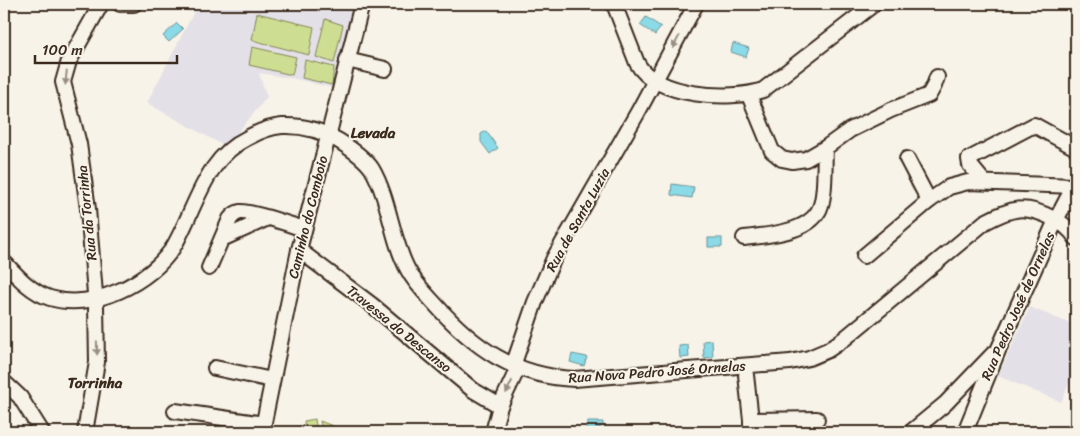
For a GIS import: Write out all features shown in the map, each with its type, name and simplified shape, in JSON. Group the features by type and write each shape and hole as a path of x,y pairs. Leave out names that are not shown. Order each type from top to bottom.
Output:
{"street":[{"name":"Rua da Torrinha","path":"85,432 97,362 96,299 88,209 79,144 64,82 69,62 101,4"},
{"path":"120,4 134,4"},
{"name":"Caminho do Comboio","path":"263,428 299,250 362,4"},
{"path":"614,4 637,63 643,72 656,81 681,91 726,96 749,94 762,90 874,4"},
{"name":"Rua de Santa Luzia","path":"493,432 500,406 536,302 554,258 656,81 696,4"},
{"path":"348,60 385,69"},
{"path":"749,94 772,151 782,159 792,161 806,159 850,130 891,110 929,95 937,77"},
{"path":"984,182 970,165 970,159 1034,125 1076,148"},
{"name":"Rua Nova Pedro José Ornelas","path":"4,262 21,280 35,291 50,298 79,302 96,299 139,281 173,247 210,171 227,151 237,143 264,129 282,126 303,126 329,135 364,159 371,168 379,186 407,268 414,280 443,313 475,343 515,367 554,378 574,379 746,366 790,362 809,358 828,350 844,339 985,222 1000,214 1025,209 1037,210 1056,220 1072,232 1076,238"},
{"path":"744,238 777,234 812,220 818,212 822,200 825,148"},
{"path":"907,159 929,201"},
{"path":"864,256 929,201 949,187 957,184 984,182 1075,184"},
{"name":"Rua Pedro José de Ornelas","path":"965,432 999,348 1056,220 1075,184"},
{"path":"209,268 234,215 239,212 268,218 304,229"},
{"name":"Travessa do Descanso","path":"299,250 372,305 473,390 500,406"},
{"path":"911,432 945,404 999,348"},
{"path":"215,368 272,380"},
{"path":"746,375 751,426 817,419"},
{"path":"4,382 20,398 42,432"},
{"path":"174,411 263,428"}],"shaded area":[{"path":"198,4 355,4 332,88 296,79 259,73 267,97 226,147 147,103"},
{"path":"1030,307 1076,326 1076,368 1061,402 998,376"}],"green space":[{"path":"257,13 314,27 309,55 252,40"},
{"path":"325,19 343,25 334,63 316,57"},
{"path":"252,47 296,57 292,75 249,65"},
{"path":"305,60 334,67 332,85 302,78"},
{"path":"315,419 317,432 306,432 304,421"},
{"path":"320,421 340,429 322,431"}],"water":[{"path":"646,17 661,27 655,35 640,25"},
{"path":"177,23 183,29 169,42 163,36"},
{"path":"733,43 749,48 746,57 731,52"},
{"path":"486,131 498,148 490,154 481,142 481,134"},
{"path":"672,184 694,187 692,198 671,195"},
{"path":"708,238 722,238 722,247 708,247"},
{"path":"712,340 713,357 704,358 703,341"},
{"path":"688,345 689,357 680,358 679,346"},
{"path":"572,354 587,357 584,366 570,362"},
{"path":"588,422 603,422 603,426 590,432 585,432"}],"district":[{"name":"Levada","path":"373,133"},
{"name":"Torrinha","path":"95,383"}]}
